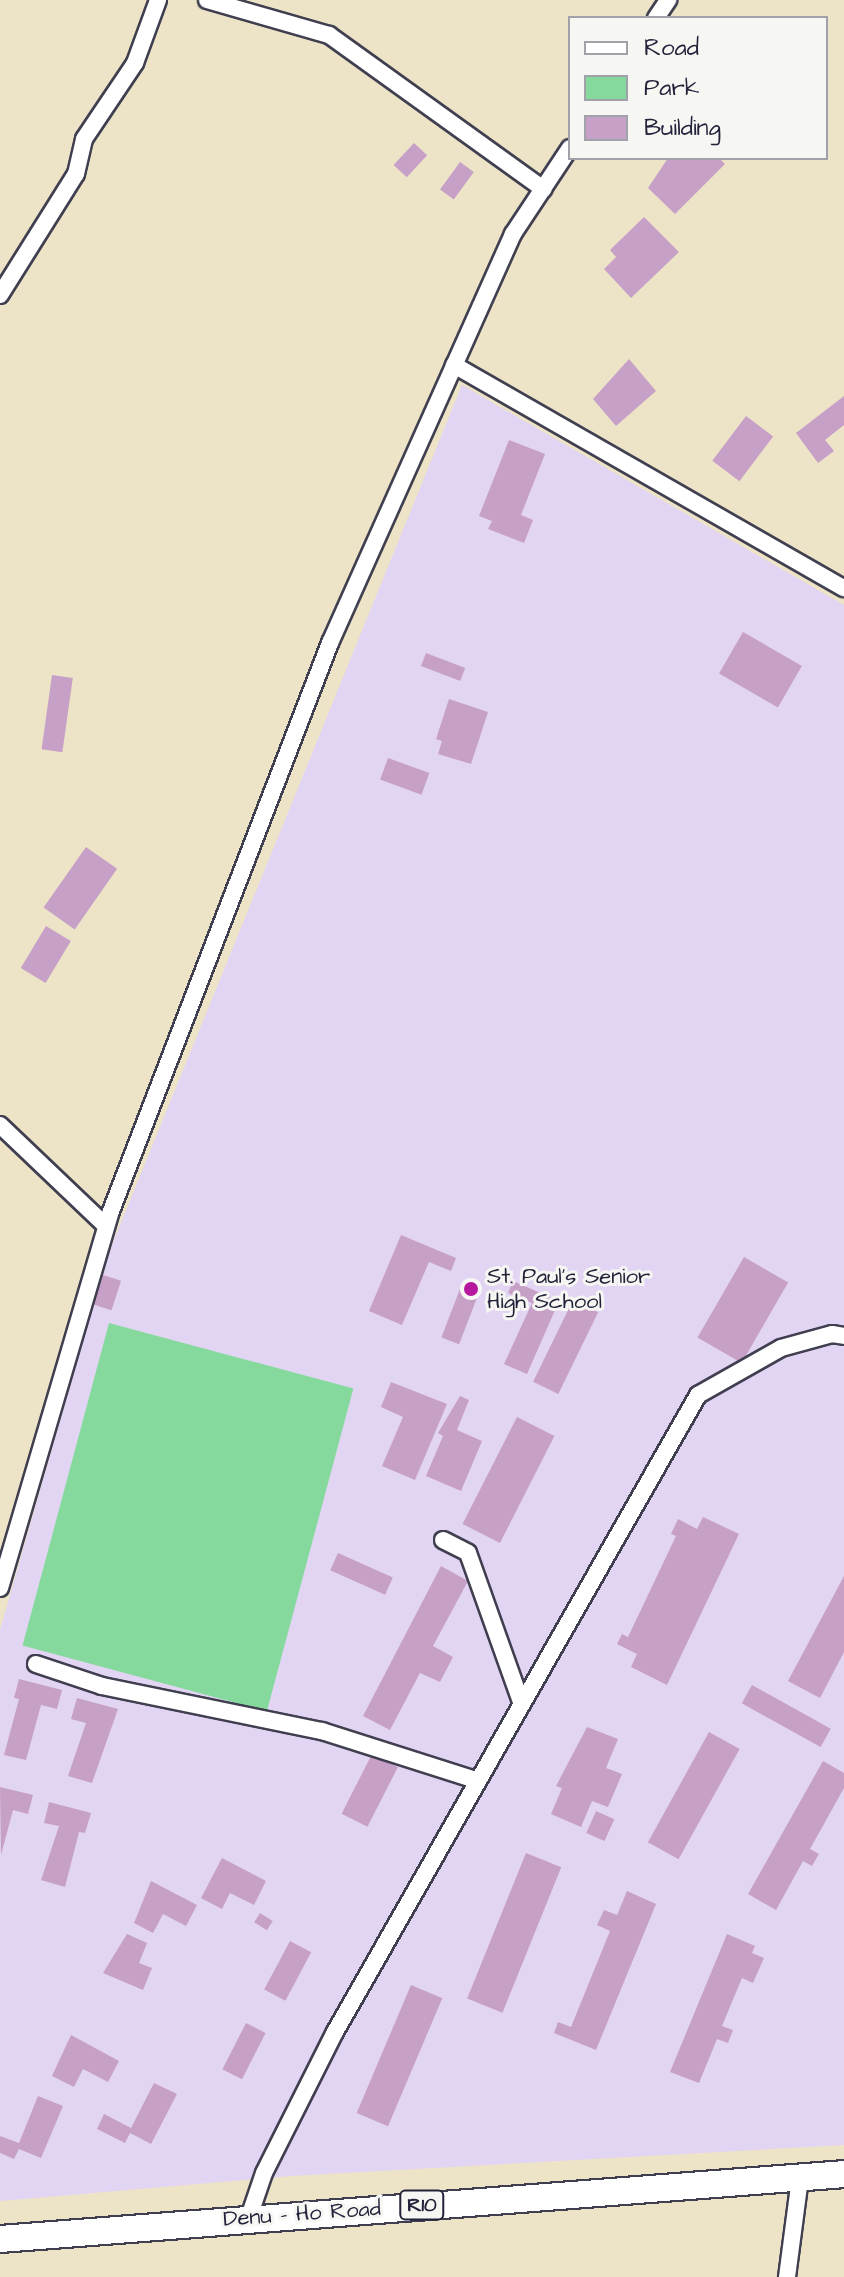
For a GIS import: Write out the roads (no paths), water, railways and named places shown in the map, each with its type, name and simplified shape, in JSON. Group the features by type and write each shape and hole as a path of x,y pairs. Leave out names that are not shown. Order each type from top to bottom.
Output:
{"main road":[{"name":"Denu - Ho Road","path":"0,2239 249,2217 844,2174"}],"street":[{"path":"0,295 76,174 84,139 135,63 158,0"},
{"path":"207,0 329,35 543,189"},
{"path":"0,1588 106,1226 330,643 513,234 568,151"},
{"path":"454,365 844,588"},
{"path":"0,1125 106,1226"},
{"path":"249,2217 264,2173 335,2032 698,1395 781,1348 832,1334 844,1336"},
{"path":"443,1540 468,1553 521,1702"},
{"path":"36,1664 102,1686 322,1731 476,1780"},
{"path":"787,2277 800,2178"}],"place":[{"name":"St. Paul's Senior High School","path":"471,1289"}]}
